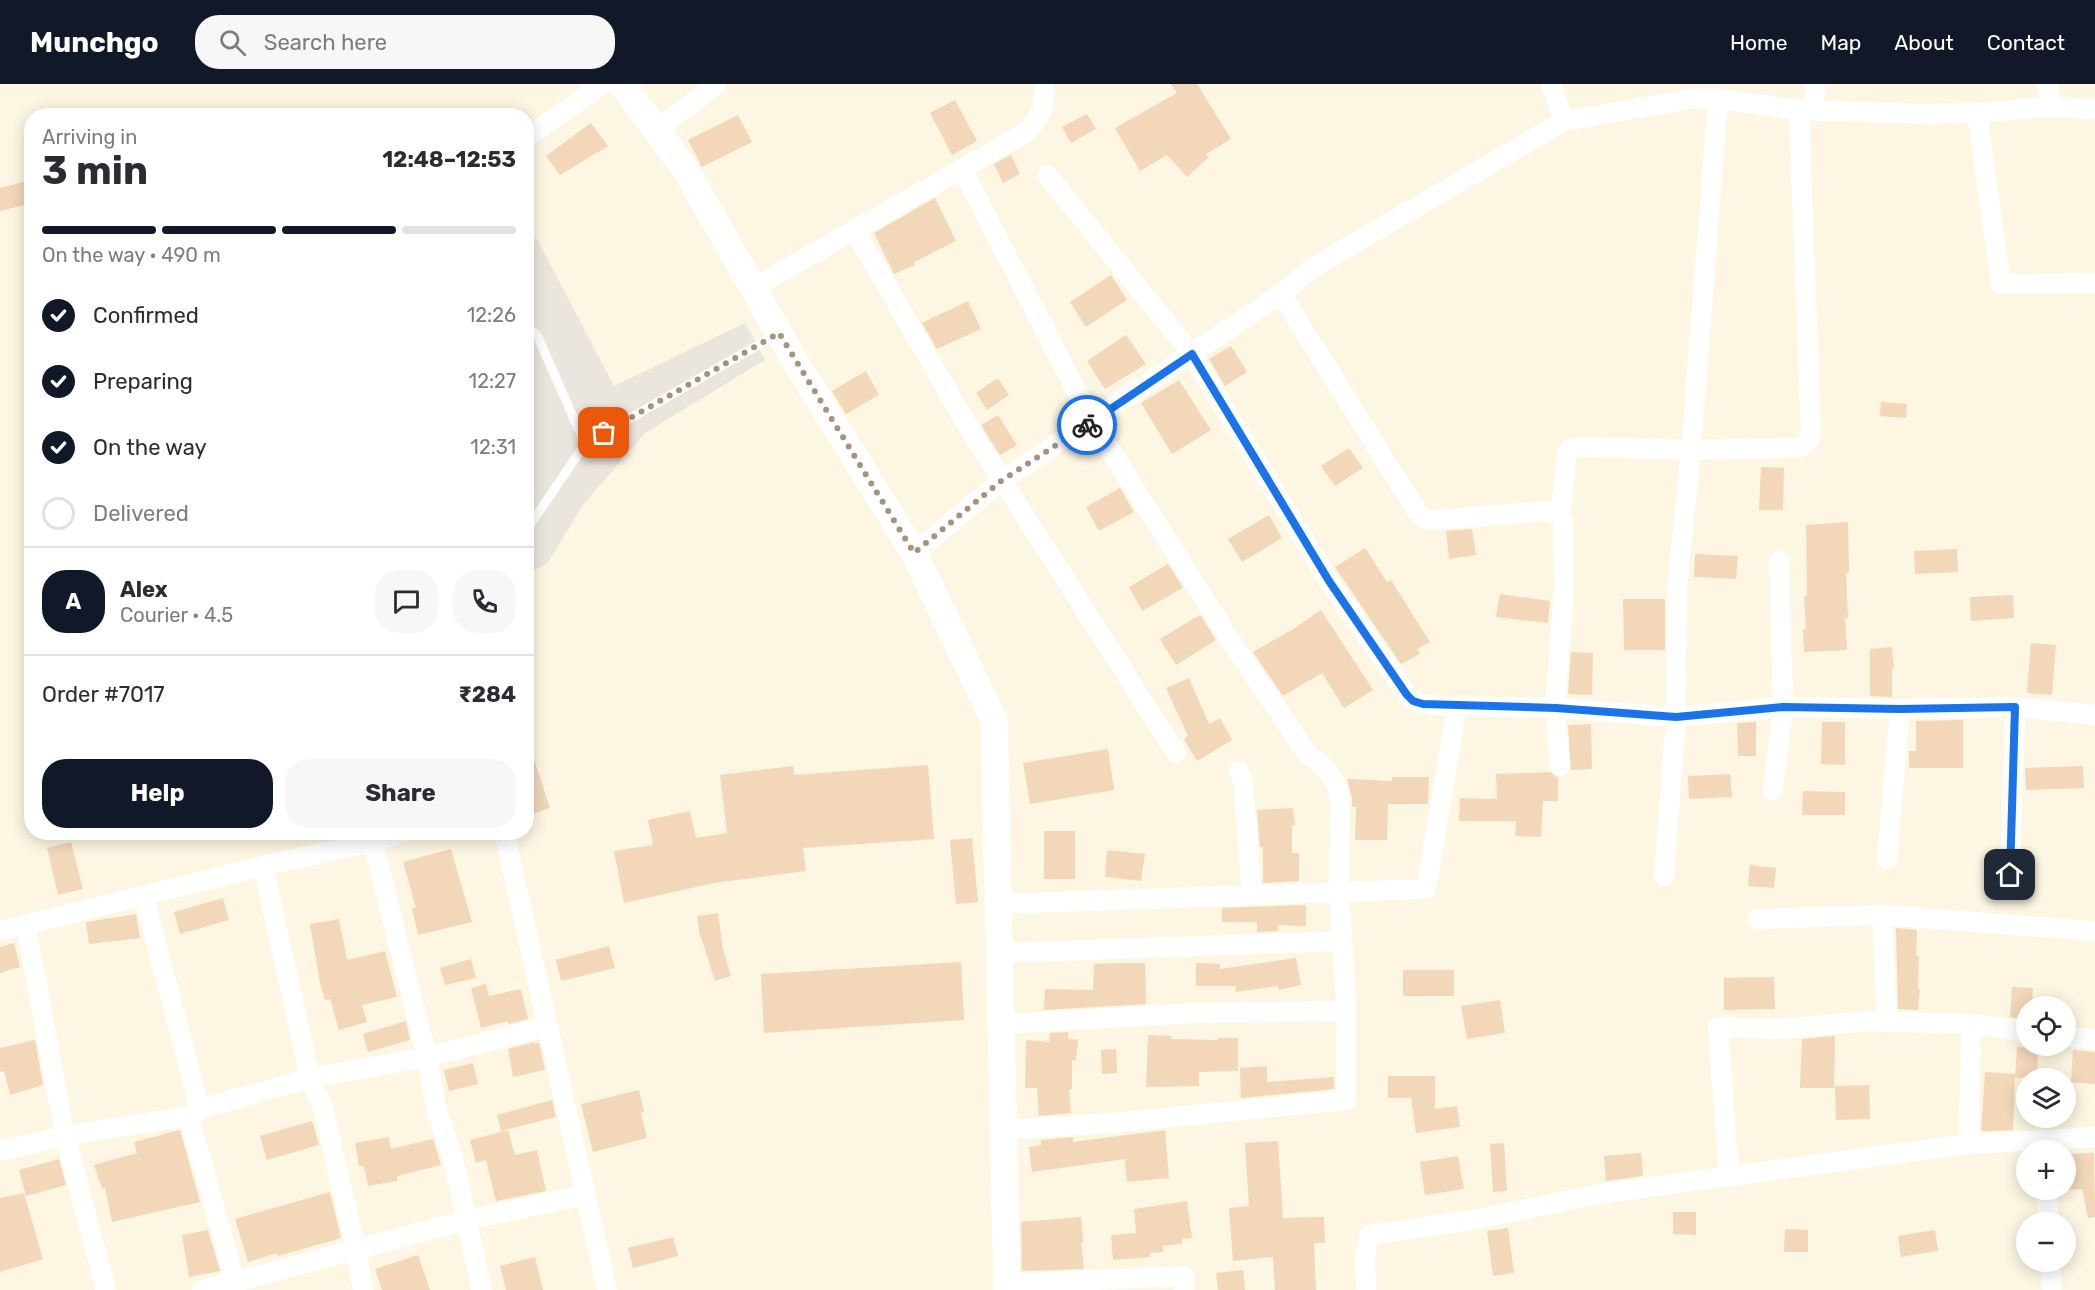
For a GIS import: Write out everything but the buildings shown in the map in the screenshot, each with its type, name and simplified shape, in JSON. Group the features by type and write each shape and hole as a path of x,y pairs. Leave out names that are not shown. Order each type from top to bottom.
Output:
{"street":[{"path":"534,132 603,84"},
{"path":"622,84 685,169 779,333 914,553 994,720 1007,1287 1184,1276 1184,1290"},
{"path":"657,130 717,84"},
{"path":"753,288 1025,133 1035,124 1042,112 1044,84"},
{"path":"1551,84 1564,121"},
{"path":"1560,766 1556,708 1564,588 1563,522 1560,516 1567,454 1571,449 1579,447 1691,450 1797,448 1810,441 1807,110 1815,84"},
{"path":"2048,84 2050,107"},
{"path":"914,553 1001,481 1281,294 1312,268 1564,121 1670,93 1691,99 1718,99 1807,110 1923,114 1977,113 2050,107 2095,109"},
{"path":"1664,876 1676,717 1677,588 1691,450 1718,99"},
{"path":"1977,113 2001,284 2095,283"},
{"path":"962,169 1092,421 1280,714 1305,751 1328,771 1336,785 1340,800 1339,892 1346,1011 1346,1100 1123,1122 1004,1130"},
{"path":"1047,175 1192,354 1329,581 1413,701 1423,704 1556,708 1676,717 1783,707 1900,709 2015,707 2095,715"},
{"path":"854,230 1001,481 1176,753"},
{"path":"1281,294 1418,513 1424,518 1434,520 1546,512 1560,516"},
{"path":"1773,790 1783,707 1779,561"},
{"path":"998,904 1426,889 1457,706"},
{"path":"2010,875 2015,707"},
{"path":"1887,859 1900,709"},
{"path":"1239,771 1243,780 1252,895"},
{"path":"0,931 263,866 379,840"},
{"path":"506,840 608,1290"},
{"path":"373,842 427,1057 437,1112 453,1159 482,1290"},
{"path":"263,866 310,1078 323,1108 356,1249 363,1290"},
{"path":"144,897 236,1286"},
{"path":"1882,915 1887,1023"},
{"path":"1757,919 1882,915 2095,931"},
{"path":"26,926 65,1136 106,1290"},
{"path":"999,953 1342,941"},
{"path":"1001,1024 1194,1013 1346,1011"},
{"path":"1729,1177 1718,1027 1781,1029 1868,1021 1971,1024 2016,1030"},
{"path":"1969,1144 1971,1024"},
{"path":"0,1151 65,1136 195,1112 310,1078 427,1057 548,1026"},
{"path":"2076,1037 2095,1040"},
{"path":"2076,1140 2095,1137"},
{"path":"1366,1290 1365,1256 1371,1235 1478,1219 1605,1193 1969,1144 2016,1145"},
{"path":"202,1290 236,1286 356,1249 466,1220 586,1195"},
{"path":"2051,1272 2052,1290"}],"lane":[{"path":"534,333 585,444"},
{"path":"534,519 585,444 779,333"}],"shaded area":[{"path":"534,238 537,239 614,386 745,323 765,360 645,433 583,505 547,564 534,570"}],"way so far":[{"path":"604,433 779,333 914,553 1001,481 1087,425"}],"route":[{"path":"1087,425 1192,354 1329,581 1413,701 1423,704 1556,708 1676,717 1783,707 1900,709 2015,707 2010,875"}]}
